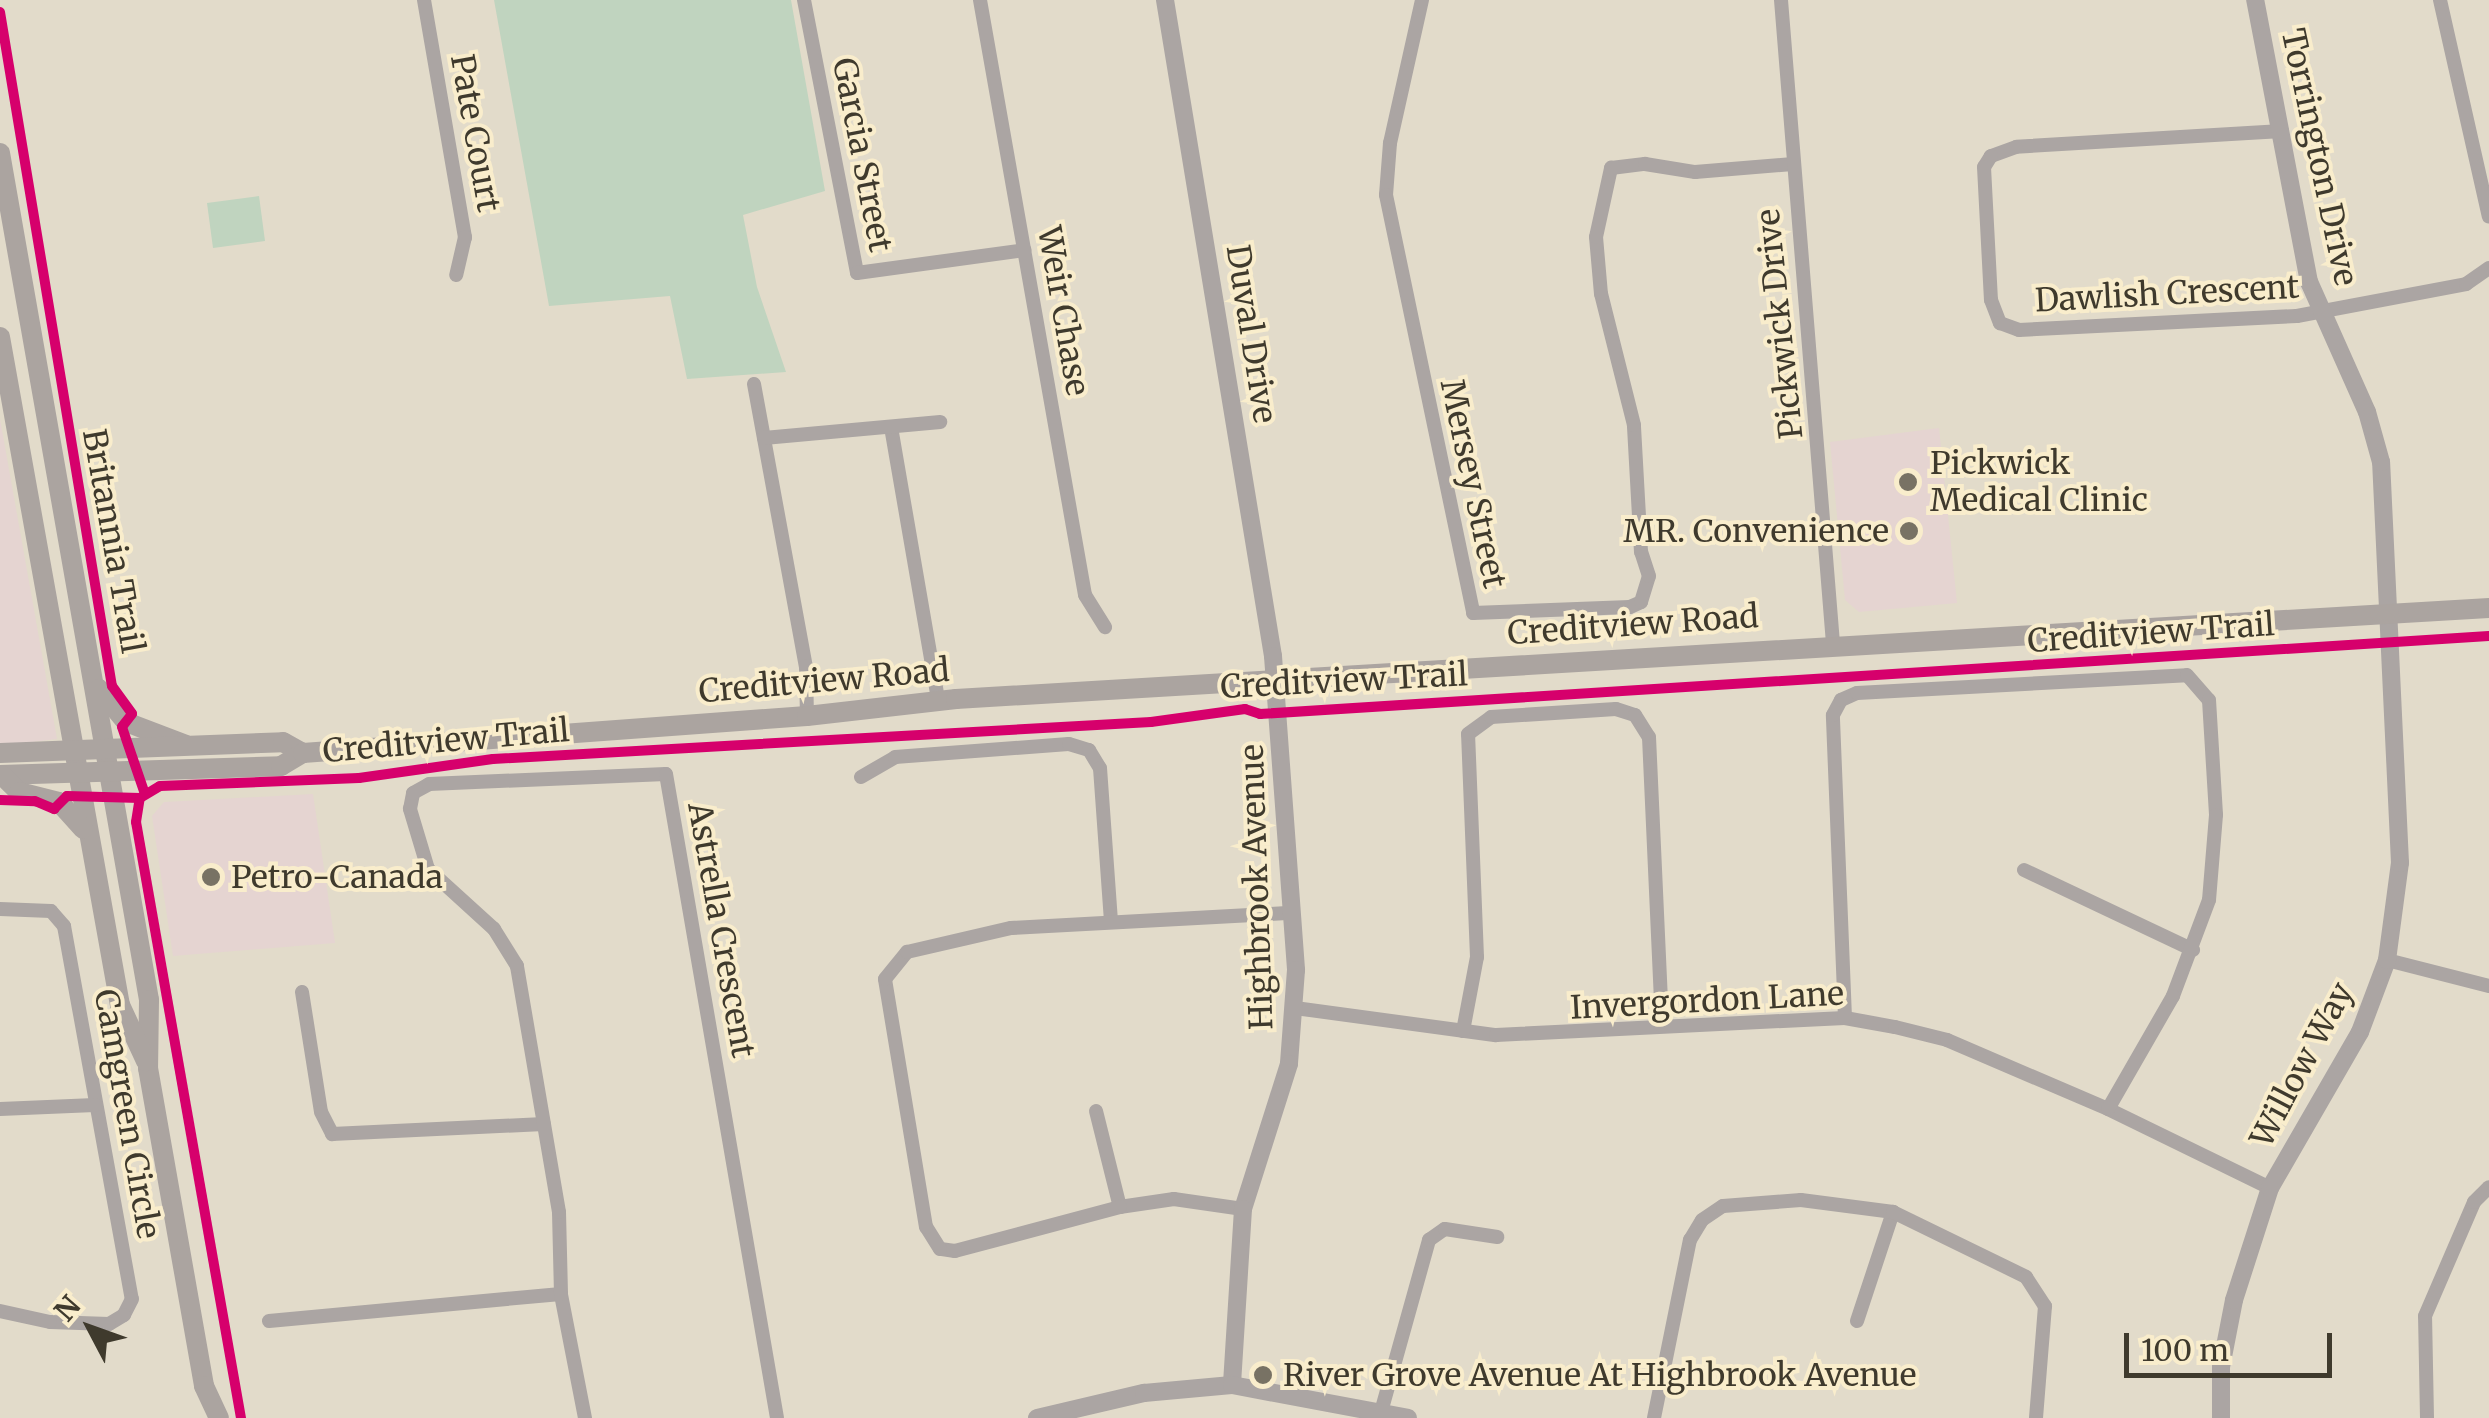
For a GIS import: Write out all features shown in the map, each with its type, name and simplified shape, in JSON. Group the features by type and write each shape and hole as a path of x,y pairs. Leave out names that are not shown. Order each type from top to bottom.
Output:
{"main road":[{"path":"0,153 149,1000 148,1068 204,1386 219,1418"},
{"path":"0,337 86,835 120,1004 148,1068"},
{"name":"Creditview Road","path":"1,776 281,766 303,753 807,716 938,700 1833,643 2489,608"},
{"path":"94,680 126,722 186,745"},
{"name":"Creditview Road","path":"0,753 283,742 303,753"},
{"path":"1,776 19,792 59,802 86,835"},
{"path":"200,1418 204,1386"}],"street":[{"name":"Pate Court","path":"424,0 465,237 456,275"},
{"name":"Garcia Street","path":"804,0 857,273 1024,250"},
{"name":"Weir Chase","path":"980,0 1085,594 1105,627"},
{"name":"Duval Drive","path":"1165,0 1276,679"},
{"name":"Mersey Street","path":"1422,0 1390,144 1386,195 1473,612 1630,607 1641,602 1650,576 1642,552 1634,425 1601,294 1596,238 1612,168 1645,164 1696,172 1792,164"},
{"name":"Pickwick Drive","path":"1781,0 1833,643"},
{"name":"Torrington Drive","path":"2255,0 2309,282 2367,412 2381,462 2386,614"},
{"path":"2440,0 2489,217"},
{"name":"Dawlish Crescent","path":"2282,131 2016,146 1991,156 1984,166 1990,300 2000,323 2019,330 2323,313"},
{"path":"2323,313 2466,284 2489,268"},
{"path":"754,384 806,666 807,716"},
{"path":"764,438 940,422"},
{"path":"890,428 938,700"},
{"name":"Willow Way","path":"2221,1418 2221,1366 2234,1300 2270,1188 2360,1032 2388,960 2400,863 2386,614"},
{"path":"1845,1018 1832,715 1842,700 1858,694 2171,674 2197,680 2209,700 2216,840 2209,900 2193,950 2108,1109"},
{"name":"Highbrook Avenue","path":"1232,1385 1243,1209 1289,1064 1295,1008 1276,679"},
{"path":"1463,1031 1477,957 1468,734 1491,716 1616,709 1635,715 1648,736 1662,1026"},
{"path":"860,777 895,758 1069,744 1089,750 1100,768 1111,921"},
{"name":"Astrella Crescent","path":"585,1418 560,1294 559,1212 512,955 494,929 428,869 412,830 410,801 429,784 666,774 778,1418"},
{"path":"2024,870 2193,950"},
{"name":"Camgreen Circle","path":"0,909 44,910 62,920 130,1288 128,1307 109,1324 82,1325 0,1311"},
{"path":"1243,1209 1174,1199 1120,1207 955,1251 930,1239 886,991 888,970 907,952 1011,928 1292,913"},
{"path":"2388,960 2489,986"},
{"path":"302,992 321,1112 332,1134 544,1124"},
{"name":"Invergordon Lane","path":"1295,1008 1463,1031 1556,1036 1662,1026 1845,1018 1947,1040 2108,1109 2270,1188"},
{"path":"0,1109 95,1105"},
{"path":"1096,1111 1120,1207"},
{"path":"2427,1418 2430,1298 2474,1202 2489,1187"},
{"path":"1654,1418 1690,1240 1702,1220 1723,1206 1800,1200 1894,1212 2015,1268 2037,1290 2046,1320 2036,1418"},
{"path":"1857,1320 1894,1212"},
{"path":"1380,1412 1429,1240 1445,1228 1497,1237"},
{"path":"269,1321 560,1294"},
{"path":"1037,1418 1144,1393 1232,1385 1408,1418"}],"shaded area":[{"path":"0,419 57,739 0,746"},
{"path":"1939,428 1957,603 1859,612 1845,600 1830,442"},
{"path":"313,794 335,943 173,956 152,816 164,802"}],"green space":[{"path":"494,0 791,0 825,191 743,215 757,287 786,372 687,379 670,296 549,306"},
{"path":"259,196 265,241 213,248 207,203"}],"cycle path":[{"name":"Britannia Trail","path":"0,12 112,686 132,714 122,727 145,794"},
{"name":"Creditview Trail","path":"241,1418 136,822 140,798 160,786 359,778 493,759 1151,722 1245,709 1260,714 2489,636"},
{"path":"0,800 35,801 54,809 67,796 140,798"}],"place":[{"name":"Pickwick Medical Clinic","path":"1908,482"},
{"name":"MR. Convenience","path":"1909,531"},
{"name":"Petro-Canada","path":"211,877"},
{"name":"River Grove Avenue At Highbrook Avenue","path":"1263,1375"}]}
